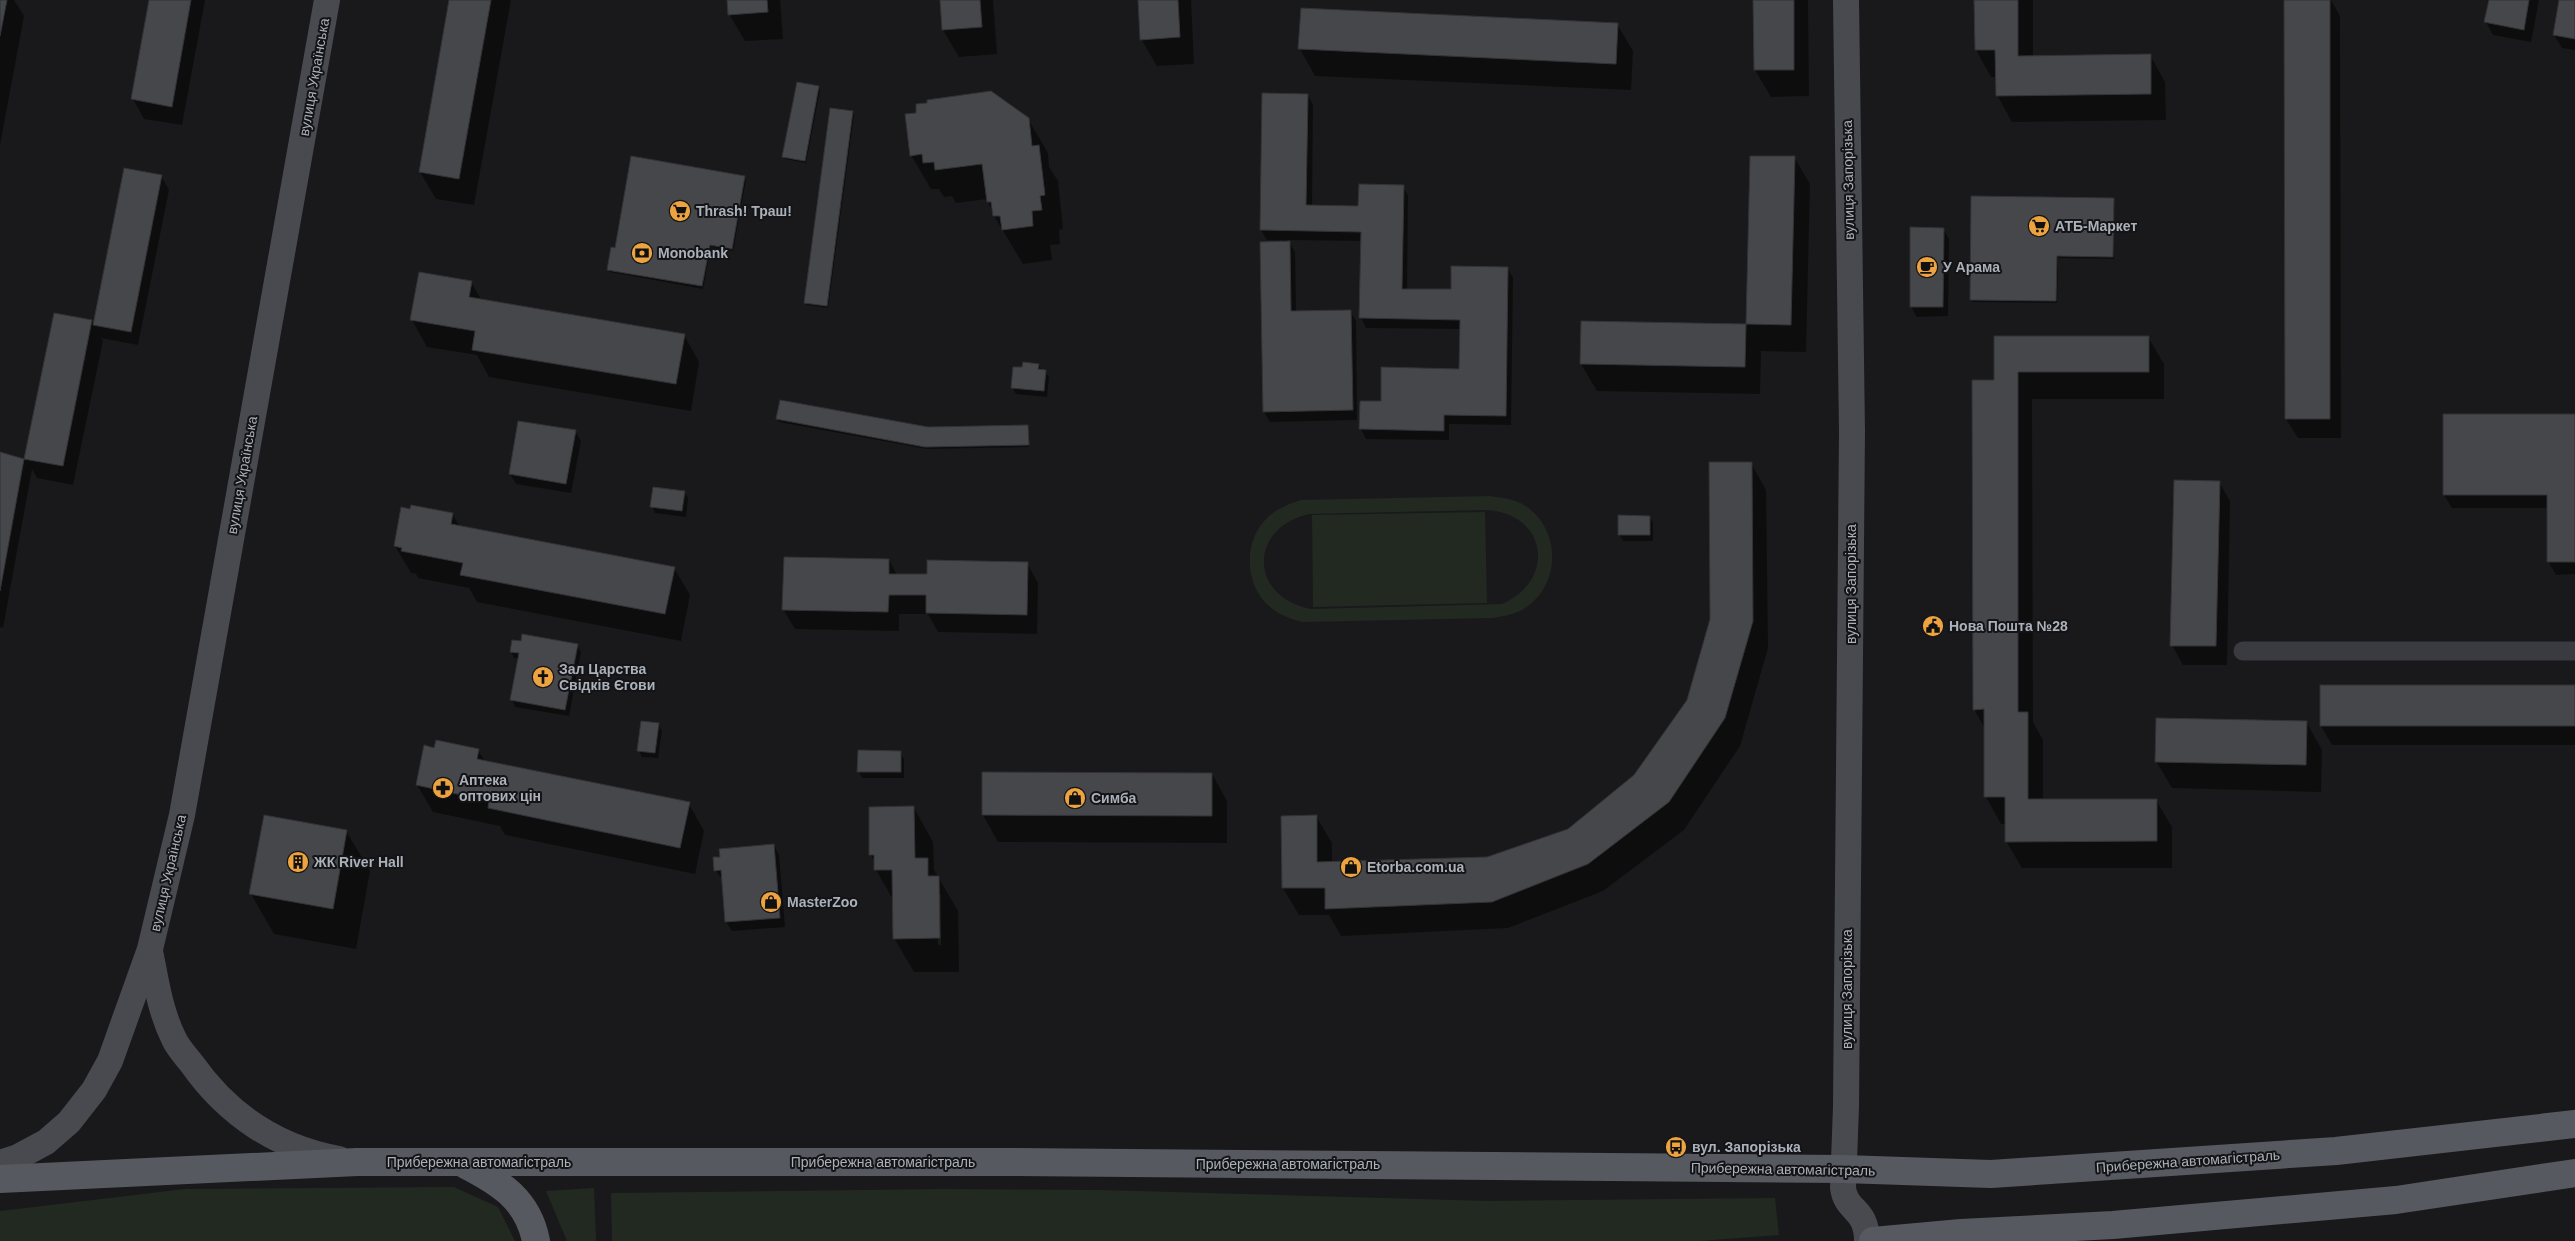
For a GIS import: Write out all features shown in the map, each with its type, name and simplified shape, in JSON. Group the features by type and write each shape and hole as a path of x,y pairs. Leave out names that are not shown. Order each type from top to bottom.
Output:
{"main road":[{"name":"вулиця Українська","path":"0,1162 18,1157 46,1142 69,1122 94,1090 110,1061 150,949 182,815 327,0"},
{"name":"вулиця Запорізька","path":"1846,0 1852,431 1844,1193 1847,1201 1863,1217 1867,1226 1867,1241"},
{"name":"вулиця Українська","path":"150,949 161,1006 174,1041 222,1101 253,1126 286,1144 319,1155 358,1162"},
{"name":"Прибережна автомагістраль","path":"0,1179 358,1162 1013,1162 1844,1169 1991,1174 2336,1151 2575,1124"},
{"path":"463,1163 498,1181 523,1206 533,1226 536,1241"},
{"path":"1873,1241 1961,1233 2113,1226 2396,1200 2575,1173"}],"street":[{"path":"2243,651 2575,651"}],"shaded area":[{"path":"1490,496 1505,498 1527,507 1538,517 1546,529 1551,542 1551,570 1539,596 1524,609 1502,616 1492,618 1299,621 1277,612 1261,597 1251,574 1250,562 1254,538 1268,517 1276,511 1301,500","holes":["1485,510 1506,514 1521,522 1532,534 1537,548 1537,564 1532,579 1520,593 1502,604 1311,609 1291,602 1276,591 1267,577 1264,562 1266,547 1275,533 1289,522 1309,514"]},
{"path":"1485,512 1487,603 1313,607 1312,515"},
{"path":"454,1187 498,1207 515,1241 0,1241 0,1211 185,1189"},
{"path":"594,1188 596,1241 567,1241 546,1191"},
{"path":"942,1189 1101,1190 1488,1201 1775,1198 1779,1235 1700,1241 612,1241 611,1193"}],"building":[{"path":"0,0 7,0 0,36"},
{"path":"149,0 191,0 172,107 131,99"},
{"path":"449,0 491,0 459,179 419,172"},
{"path":"727,0 767,0 768,12 728,15"},
{"path":"940,0 980,0 982,27 942,30"},
{"path":"1138,0 1178,0 1180,37 1140,40"},
{"path":"1753,0 1794,0 1794,70 1754,70"},
{"path":"1974,0 2018,0 2018,56 2151,54 2151,94 1996,96 1995,50 1975,50"},
{"path":"2284,0 2330,0 2330,419 2285,419"},
{"path":"2489,0 2529,0 2524,30 2484,22"},
{"path":"2559,0 2575,0 2575,39 2553,35"},
{"path":"1301,8 1618,23 1616,64 1298,49"},
{"path":"797,82 819,86 805,161 782,157"},
{"path":"991,91 1029,118 1032,146 1039,145 1045,195 1040,196 1042,210 1032,211 1033,226 1002,230 1000,216 993,216 991,202 987,202 982,164 935,170 934,162 923,163 922,154 910,156 905,114 916,113 916,104 927,103 927,100"},
{"path":"1262,93 1308,94 1306,205 1358,206 1359,184 1404,185 1402,289 1451,289 1451,266 1508,267 1506,416 1444,415 1444,431 1359,429 1360,401 1381,401 1381,367 1459,369 1460,320 1359,318 1361,232 1260,230"},
{"path":"830,108 853,111 827,306 804,303"},
{"name":"Thrash! Траш!","path":"631,156 745,176 732,249 710,245 702,286 607,270 611,247 615,248"},
{"path":"1750,156 1795,156 1791,325 1746,324"},
{"path":"124,168 162,175 131,332 93,325"},
{"path":"1971,196 2114,198 2113,257 2057,256 2056,301 1970,300"},
{"name":"У Арама","path":"1910,227 1944,228 1943,307 1910,307"},
{"path":"1290,241 1291,311 1351,310 1353,410 1263,412 1260,242"},
{"path":"419,272 472,281 469,297 685,334 676,384 472,350 475,331 410,320"},
{"path":"54,313 92,320 63,466 24,459"},
{"path":"1581,321 1746,324 1745,367 1580,364"},
{"path":"1994,336 2149,336 2149,372 2018,372 2018,712 2028,712 2028,799 2157,799 2157,841 2005,842 2005,797 1984,797 1984,709 1973,710 1972,380 1994,380"},
{"path":"1023,362 1039,364 1038,369 1046,370 1044,391 1011,388 1013,367 1022,367"},
{"path":"780,400 928,427 1028,425 1029,445 925,447 776,419"},
{"path":"2443,414 2575,414 2575,562 2547,562 2547,495 2443,495"},
{"path":"518,421 576,430 566,484 509,474"},
{"path":"0,452 24,459 0,591"},
{"path":"1709,462 1752,462 1753,621 1725,718 1669,802 1588,864 1492,902 1325,909 1325,888 1282,888 1281,816 1317,815 1317,862 1487,857 1568,829 1634,775 1687,700 1710,619"},
{"path":"2174,480 2220,481 2216,646 2170,646"},
{"path":"653,487 685,491 682,511 650,507"},
{"path":"411,505 453,513 451,524 675,567 665,614 460,575 463,563 401,551 402,548 394,546 401,507 410,509"},
{"path":"1618,515 1650,516 1650,535 1618,535"},
{"path":"784,557 889,559 889,574 927,574 927,560 1028,562 1027,615 926,613 926,595 889,595 888,612 782,610"},
{"name":"Зал Царства Свідків Єгови","path":"522,634 578,644 565,710 510,700 519,653 510,652 512,640 521,641"},
{"path":"2320,685 2575,685 2575,726 2320,726"},
{"path":"2156,718 2307,721 2306,765 2155,762"},
{"path":"641,721 659,723 655,753 637,751"},
{"path":"436,740 479,749 477,759 690,802 680,848 488,808 489,801 416,785 424,745 434,748"},
{"path":"858,750 901,751 901,772 857,772"},
{"path":"982,772 1212,773 1212,816 982,815"},
{"path":"914,806 915,858 928,858 928,876 939,876 940,938 893,939 892,870 874,870 874,855 869,855 869,807"},
{"name":"ЖК River Hall","path":"264,815 347,830 333,909 249,894"},
{"path":"774,844 780,918 725,922 721,870 714,871 713,857 720,857 719,849"}],"place":[{"name":"Thrash! Траш!","path":"680,211"},
{"name":"АТБ-Маркет","path":"2039,226"},
{"name":"Monobank","path":"642,253"},
{"name":"У Арама","path":"1927,267"},
{"name":"Нова Пошта №28","path":"1933,626"},
{"name":"Зал Царства Свідків Єгови","path":"543,677"},
{"name":"Аптека оптових цін","path":"443,788"},
{"name":"Симба","path":"1075,798"},
{"name":"ЖК River Hall","path":"298,862"},
{"name":"Etorba.com.ua","path":"1351,867"},
{"name":"MasterZoo","path":"771,902"},
{"name":"вул. Запорізька","path":"1676,1147"}]}
